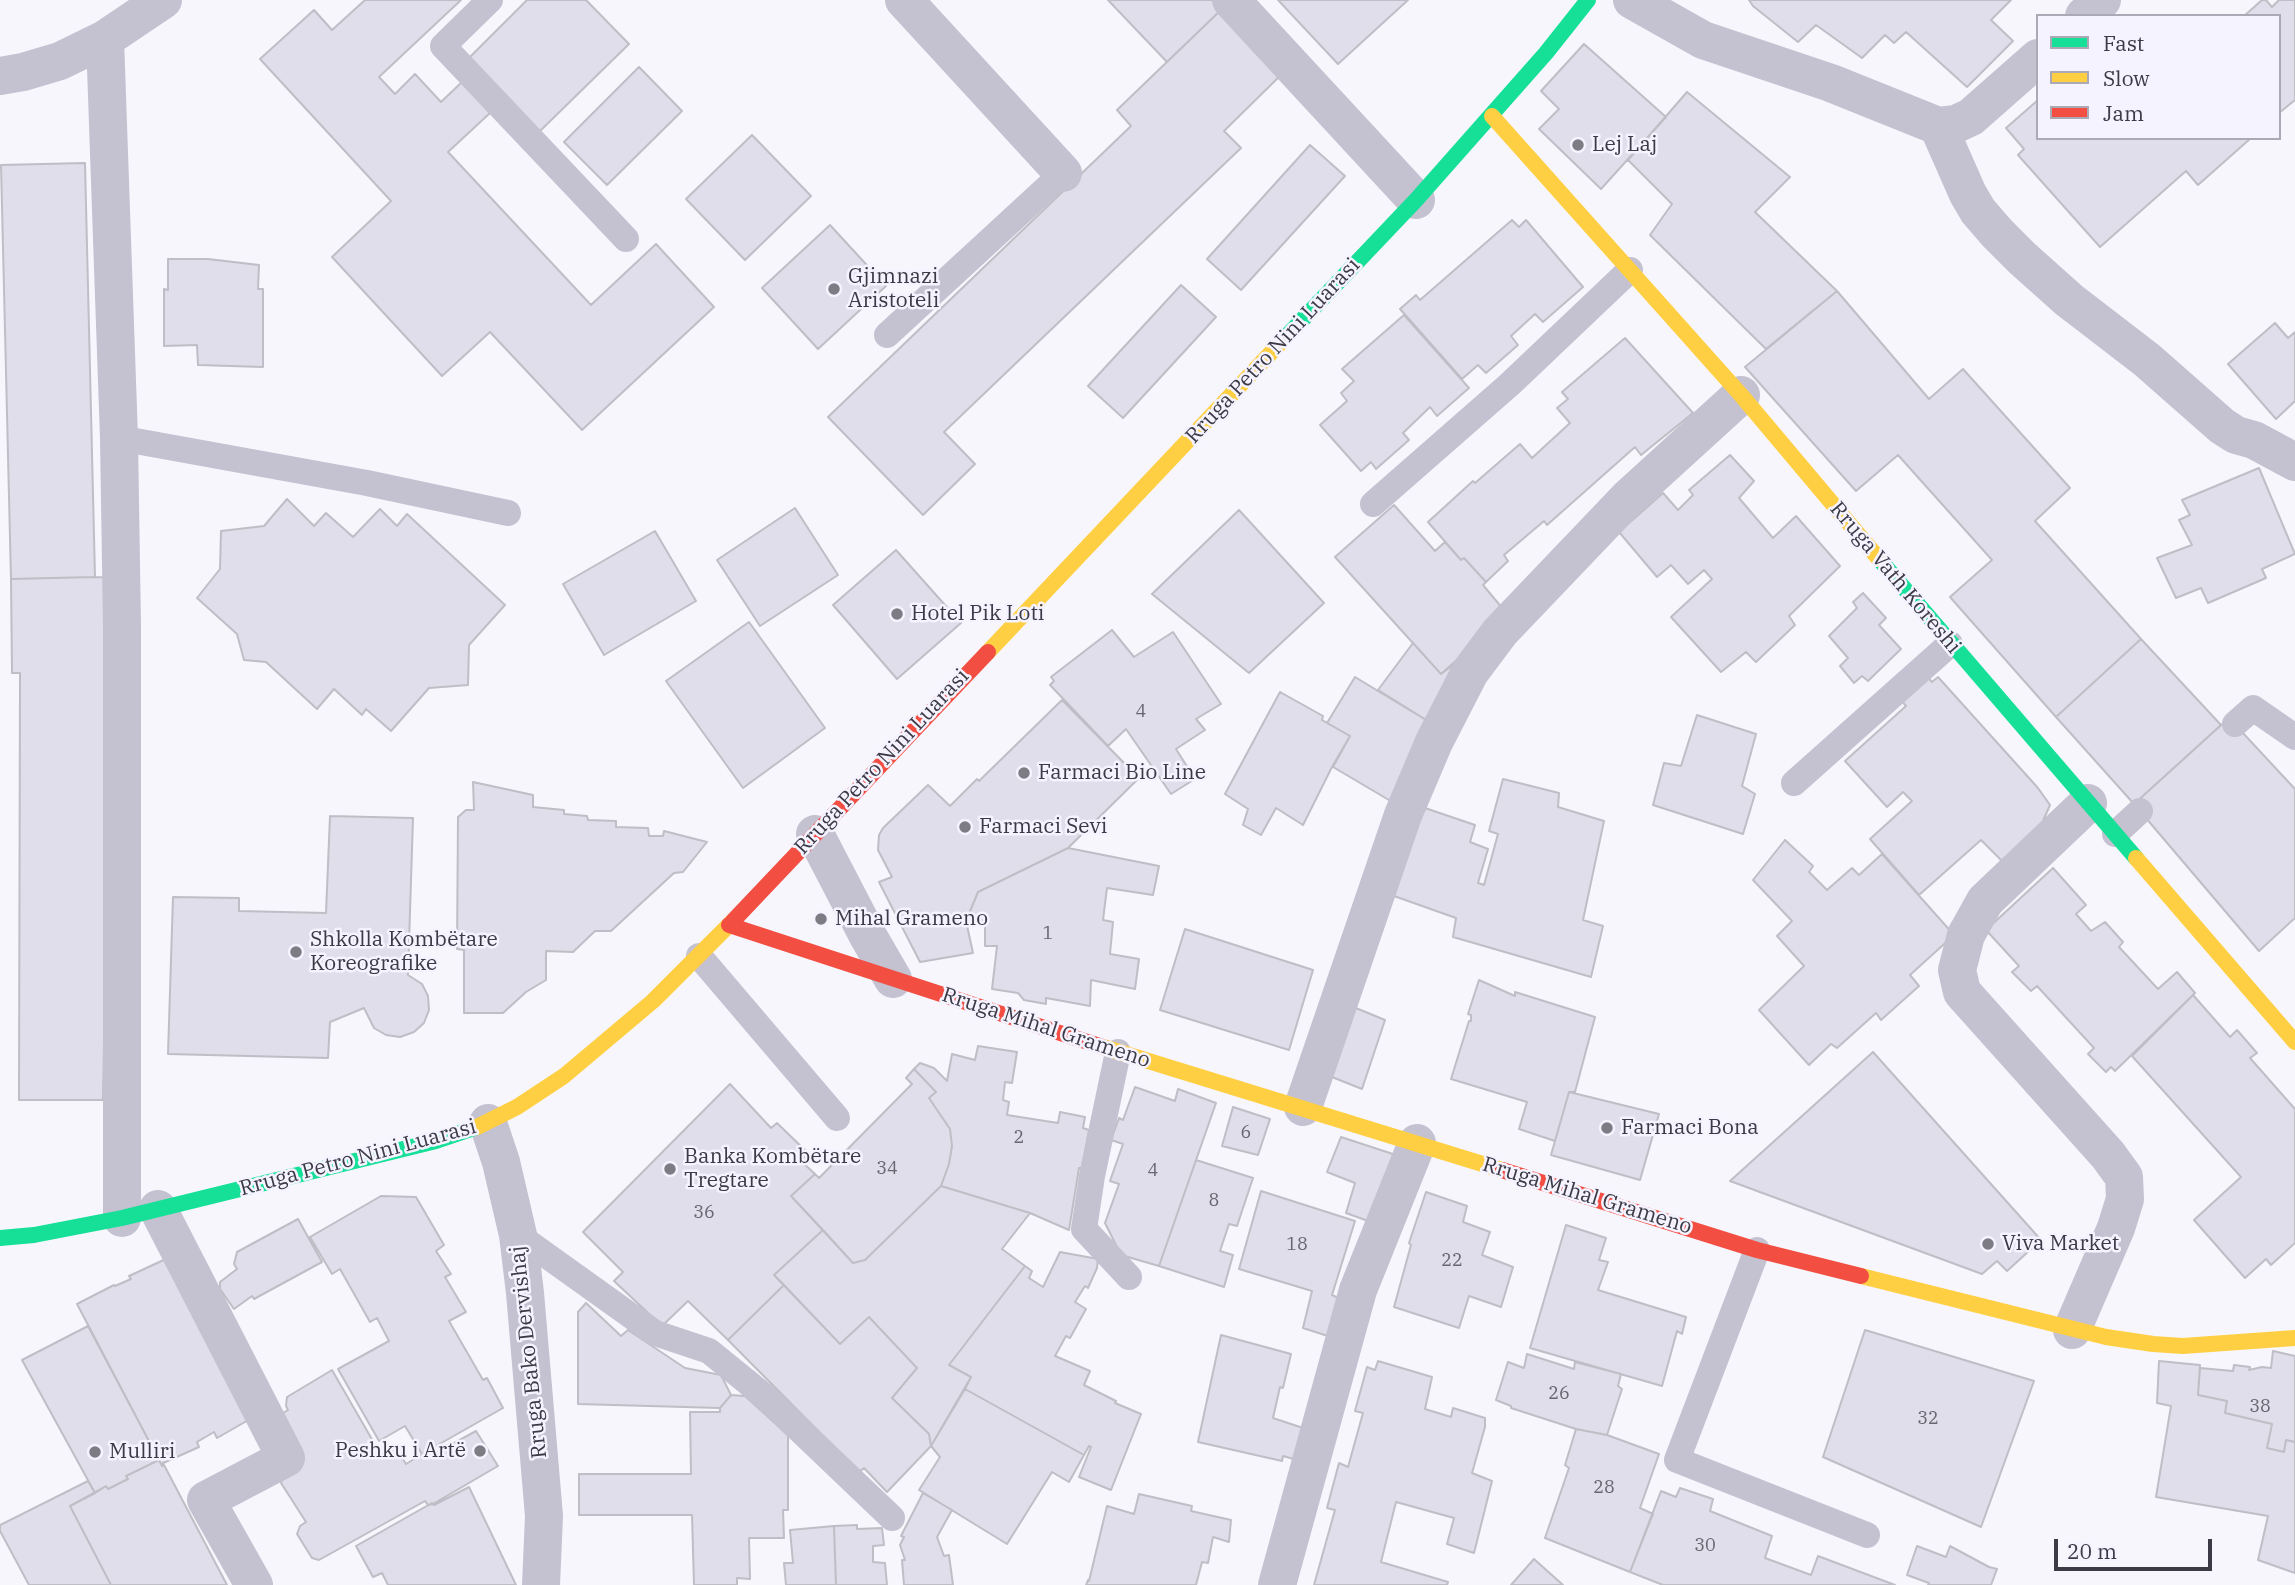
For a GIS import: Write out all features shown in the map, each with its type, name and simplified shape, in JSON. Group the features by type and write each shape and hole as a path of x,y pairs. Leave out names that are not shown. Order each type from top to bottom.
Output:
{"street":[{"path":"0,76 60,61 105,39 163,0"},
{"path":"904,0 1063,173"},
{"path":"1231,0 1416,200"},
{"name":"Rruga Petro Nini Luarasi","path":"0,1238 34,1235 122,1218 436,1141 488,1123 573,1069 653,1001 729,925 1416,200 1492,116 1588,0"},
{"path":"1632,0 1703,40 1843,88 1938,126 1956,124 1971,117 2036,60"},
{"path":"2086,14 2102,0"},
{"path":"105,39 122,627 122,1218"},
{"name":"Rruga Vath Koreshi","path":"1492,116 1741,395 1950,644 2295,1042"},
{"path":"1938,126 1978,211 2022,258 2069,300 2147,360 2222,426 2295,462"},
{"path":"1303,1107 1402,815 1434,742 1470,672 1500,632 1619,508 1741,395"},
{"path":"2072,1330 2116,1228 2125,1199 2124,1177 2108,1155 1962,992 1957,970 1966,935 1985,901 2088,803"},
{"path":"814,834 893,979"},
{"name":"Rruga Mihal Grameno","path":"729,925 1118,1052 1303,1107 1757,1250 2072,1330 2153,1344 2183,1346 2295,1338"},
{"name":"Rruga Bako Dervishaj","path":"488,1123 501,1162 517,1235 531,1348 544,1516 541,1585"},
{"path":"1277,1585 1358,1290 1417,1143"},
{"path":"158,1209 286,1458 206,1500 254,1585"}],"lane":[{"path":"490,0 443,46 626,239"},
{"path":"887,335 1063,173"},
{"path":"1373,504 1510,384 1630,270"},
{"path":"118,438 367,483 508,513"},
{"path":"1794,783 1950,644"},
{"path":"2235,724 2253,708 2295,737"},
{"path":"2115,834 2140,811"},
{"path":"699,956 837,1118"},
{"path":"1118,1052 1092,1176 1084,1229 1129,1277"},
{"path":"517,1235 655,1333 709,1351 762,1394 892,1518"},
{"path":"1757,1250 1677,1460 1867,1535"}],"building":[{"path":"365,0 461,0 379,77 395,94 415,74 441,102 462,82 490,113 448,152 591,305 656,244 714,307 582,430 490,332 442,376 332,257 391,201 260,59 314,10 332,30"},
{"path":"527,0 586,0 629,44 539,132 467,60"},
{"path":"1108,0 1217,0 1224,7 1167,62"},
{"path":"1278,0 1408,0 1338,64"},
{"path":"1749,0 2011,0 1991,20 2013,41 1967,87 1906,32 1894,43 1885,35 1862,58 1816,25 1798,42"},
{"path":"2262,0 2266,0 2272,7 2279,0 2295,0 2295,100 2281,111 2281,14 2246,14"},
{"path":"1224,7 1285,71 1224,131 1241,148 944,432 975,464 923,515 828,417 1131,126 1117,110"},
{"path":"1584,44 1666,117 1601,189 1539,129 1559,109 1541,91"},
{"path":"639,67 682,111 607,185 564,142"},
{"path":"1687,92 1790,177 1755,212 1837,291 1766,349 1650,235 1672,204 1628,160"},
{"path":"2036,102 2036,140 2249,140 2198,185 2186,171 2100,247 2018,155 2024,149 2006,128"},
{"path":"752,135 811,196 745,260 686,199"},
{"path":"1310,145 1345,176 1241,290 1207,259"},
{"path":"85,163 95,577 11,579 1,165"},
{"path":"1512,220 1519,227 1526,220 1583,287 1543,322 1535,314 1511,336 1518,345 1486,373 1478,365 1462,379 1400,309 1416,295 1420,300"},
{"path":"830,225 886,286 818,349 762,288"},
{"path":"168,259 208,259 259,265 258,289 263,289 263,367 198,365 197,345 164,346 164,289 168,290"},
{"path":"1181,285 1216,317 1123,418 1088,386"},
{"path":"1837,291 1929,399 1963,369 2070,488 2035,521 2141,639 2056,717 1950,597 1992,560 1898,455 1856,491 1745,367"},
{"path":"1404,315 1469,388 1437,416 1430,407 1403,433 1409,440 1376,469 1371,462 1361,471 1320,425 1347,401 1341,393 1354,381 1342,369"},
{"path":"2275,323 2288,338 2295,332 2295,401 2276,419 2228,364"},
{"path":"1625,338 1693,413 1641,455 1635,447 1547,525 1544,521 1504,555 1508,561 1486,582 1464,558 1461,560 1428,522 1473,481 1475,483 1520,444 1532,458 1570,423 1557,408 1568,399 1562,392"},
{"path":"1730,455 1754,481 1739,498 1773,538 1796,516 1840,566 1789,616 1795,625 1756,662 1746,652 1721,672 1671,617 1712,579 1704,570 1688,584 1671,565 1657,577 1619,532 1663,493 1678,510 1693,495 1689,490"},
{"path":"2259,468 2295,554 2262,569 2266,578 2208,603 2201,588 2176,598 2157,558 2192,545 2179,520 2190,515 2182,500"},
{"path":"287,499 314,526 326,513 353,537 380,509 397,526 407,514 505,605 469,645 468,685 429,688 391,731 366,709 362,715 334,689 317,709 266,662 244,660 237,634 197,598 220,569 221,531 264,526"},
{"path":"1394,505 1435,551 1445,542 1461,560 1464,558 1486,582 1483,585 1508,615 1441,674 1335,557"},
{"path":"795,508 838,575 760,626 717,560"},
{"path":"1239,510 1324,603 1249,673 1152,594"},
{"path":"655,531 696,601 604,655 563,584"},
{"name":"Hotel Pik Loti","path":"896,550 961,623 897,679 833,605"},
{"path":"112,578 103,1100 19,1100 20,673 12,673 11,579"},
{"path":"1863,593 1886,618 1879,625 1901,649 1868,681 1862,676 1854,683 1840,666 1848,658 1829,636 1857,608 1853,602"},
{"path":"749,622 825,728 743,788 666,681"},
{"path":"1112,630 1134,657 1173,632 1221,704 1196,719 1205,730 1176,749 1195,779 1171,794 1126,729 1108,746 1050,685 1054,681 1051,677"},
{"path":"2141,639 2221,725 2134,804 2056,717"},
{"path":"1413,643 1441,674 1453,665 1431,723 1378,690"},
{"path":"1926,675 1932,682 1938,677 2038,788 2050,805 2039,830 2002,861 1981,840 1919,895 1870,839 1912,801 1903,792 1887,807 1845,761 1906,706 1900,699"},
{"path":"1355,677 1431,723 1394,803 1333,767 1350,736 1327,723"},
{"path":"1280,692 1323,716 1322,720 1350,736 1303,825 1276,808 1261,835 1243,825 1248,809 1225,794"},
{"path":"1062,700 1139,778 1068,848 978,892 966,921 973,953 920,962 879,882 892,877 878,850 879,835 928,785 950,806"},
{"path":"1697,715 1756,734 1742,786 1755,794 1743,834 1653,805 1664,763 1681,766"},
{"path":"2229,718 2295,789 2295,918 2259,951 2134,804"},
{"path":"1503,779 1559,793 1558,807 1604,821 1583,920 1603,926 1591,977 1453,937 1456,918 1394,896 1422,807 1475,825 1470,842 1488,849 1478,883 1484,885 1498,834 1489,831"},
{"path":"473,782 533,795 533,807 564,810 564,814 587,816 588,820 616,821 616,827 648,828 649,836 663,836 664,831 707,842 683,872 674,873 611,931 595,931 573,952 546,951 546,980 526,992 503,1013 464,1013 464,950 457,949 458,817 466,810 474,810"},
{"path":"330,816 413,818 408,975 422,984 428,996 429,1010 424,1023 414,1032 400,1037 386,1035 374,1028 364,1008 330,1022 328,1058 168,1054 173,897 239,898 239,911 326,913"},
{"path":"1785,840 1813,866 1809,872 1827,890 1852,868 1859,875 1882,854 1954,935 1910,975 1919,986 1881,1020 1876,1013 1837,1048 1831,1044 1809,1065 1759,1010 1804,966 1777,936 1792,921 1753,880"},
{"path":"1068,848 1159,866 1153,895 1107,888 1103,920 1113,922 1110,954 1139,959 1135,989 1091,980 1090,1006 1046,998 1046,1004 1024,1000 1018,993 992,989 997,946 985,946 985,920 966,921 978,892"},
{"path":"2053,868 2086,905 2076,914 2091,931 2105,922 2123,942 2119,947 2158,989 2177,972 2195,993 2115,1071 2111,1067 2106,1072 2088,1054 2094,1048 2037,986 2031,991 2012,972 2019,966 1986,930"},
{"path":"1185,929 1313,970 1289,1050 1160,1010"},
{"path":"1479,980 1515,996 1515,992 1595,1017 1575,1092 1569,1092 1555,1141 1519,1129 1527,1102 1451,1079 1471,1021 1471,1015 1468,1014"},
{"path":"2193,995 2230,1037 2237,1030 2257,1053 2250,1058 2295,1109 2295,1243 2271,1265 2266,1259 2245,1278 2194,1220 2241,1177 2132,1056"},
{"path":"1351,1006 1385,1020 1362,1089 1327,1075"},
{"path":"978,1046 1017,1052 1012,1083 1005,1082 1003,1100 1009,1102 1007,1115 1058,1123 1060,1112 1085,1117 1083,1128 1089,1130 1082,1168 1079,1168 1069,1230 1030,1213 941,1186 952,1146 950,1129 929,1098 936,1092 914,1069 920,1063 934,1068 947,1081 952,1054 975,1060"},
{"path":"1873,1052 2041,1240 2007,1271 1997,1261 1982,1274 1730,1181"},
{"path":"914,1069 936,1092 929,1098 950,1129 952,1146 949,1164 941,1186 865,1260 853,1263 791,1196 815,1174 819,1178 912,1084 906,1078"},
{"path":"730,1084 771,1128 777,1123 808,1153 801,1161 815,1174 791,1196 823,1230 774,1275 784,1285 728,1340 688,1301 662,1326 614,1281 623,1272 583,1232"},
{"path":"1135,1087 1175,1101 1178,1089 1216,1103 1159,1266 1121,1255 1105,1223 1119,1184 1110,1181 1123,1144 1111,1140 1119,1118 1123,1120"},
{"name":"Farmaci Bona","path":"1569,1092 1659,1114 1640,1180 1551,1155"},
{"path":"1233,1107 1270,1119 1258,1155 1222,1146"},
{"path":"1341,1137 1402,1157 1371,1222 1346,1213 1355,1183 1327,1172"},
{"path":"1196,1160 1253,1178 1237,1226 1229,1224 1220,1251 1233,1255 1224,1287 1159,1266"},
{"path":"941,1186 1030,1213 1002,1249 1025,1266 949,1365 971,1377 931,1446 929,1434 892,1398 917,1368 869,1317 840,1344 774,1275 823,1230 853,1263 865,1260"},
{"path":"1261,1191 1355,1221 1332,1295 1347,1302 1334,1338 1303,1328 1312,1291 1239,1269"},
{"path":"1426,1192 1467,1206 1463,1222 1490,1232 1482,1255 1513,1267 1501,1307 1469,1296 1459,1328 1394,1307 1411,1245 1409,1243"},
{"path":"381,1196 416,1197 444,1245 436,1251 451,1274 445,1277 466,1312 449,1321 483,1380 487,1378 503,1408 422,1454 405,1426 379,1441 338,1369 389,1341 377,1318 370,1322 340,1269 332,1274 310,1237"},
{"path":"298,1219 322,1262 254,1299 252,1296 234,1309 220,1289 220,1282 237,1269 234,1264 237,1252"},
{"path":"1566,1225 1606,1238 1599,1260 1608,1262 1598,1290 1686,1317 1682,1334 1677,1331 1662,1386 1530,1348"},
{"path":"1060,1252 1098,1259 1088,1288 1085,1286 1075,1302 1086,1309 1070,1338 1066,1336 1055,1356 1090,1371 1084,1385 1141,1414 1111,1490 1079,1477 1091,1447 1089,1446 1084,1455 965,1389 971,1377 949,1365 1025,1266 1032,1271 1029,1278 1043,1287"},
{"path":"168,1258 252,1418 217,1438 214,1432 197,1442 199,1447 161,1464 77,1304"},
{"path":"784,1285 840,1344 869,1317 917,1368 892,1398 929,1434 931,1446 887,1492 864,1468 859,1472 728,1340"},
{"path":"586,1303 621,1336 628,1330 685,1368 721,1375 731,1395 720,1408 578,1404 578,1312"},
{"path":"88,1326 159,1460 126,1476 128,1479 108,1489 106,1486 95,1493 22,1360"},
{"path":"1865,1330 2034,1381 1981,1527 1823,1457"},
{"path":"1221,1335 1291,1354 1273,1418 1309,1430 1301,1461 1283,1456 1282,1461 1198,1442"},
{"path":"2273,1351 2295,1356 2295,1442 2286,1440 2284,1452 2267,1448 2272,1424 2225,1413 2227,1401 2198,1395 2200,1368 2233,1371 2234,1365 2250,1367 2249,1370 2271,1368"},
{"path":"1527,1354 1574,1369 1575,1362 1621,1374 1618,1386 1622,1389 1607,1435 1576,1429 1511,1408 1496,1400 1508,1362 1524,1368"},
{"path":"1378,1361 1432,1377 1425,1409 1451,1417 1453,1408 1485,1418 1472,1473 1492,1481 1474,1553 1447,1544 1454,1518 1396,1502 1381,1562 1448,1582 1447,1585 1314,1585 1335,1510 1327,1508 1339,1463 1348,1467 1363,1413 1355,1411 1367,1367 1375,1370"},
{"path":"2159,1361 2200,1365 2198,1395 2227,1401 2225,1413 2272,1424 2267,1448 2284,1452 2286,1440 2295,1442 2295,1573 2258,1560 2268,1516 2156,1497 2171,1406 2157,1403"},
{"path":"332,1370 381,1455 395,1446 406,1464 432,1448 436,1453 476,1431 498,1466 433,1504 428,1505 425,1501 319,1560 312,1558 297,1534 300,1526 306,1522 281,1483 284,1475 283,1413 288,1410 287,1397"},
{"path":"965,1389 1084,1455 1069,1482 1052,1472 1007,1544 919,1490 940,1457 931,1446"},
{"path":"731,1395 745,1396 788,1435 788,1510 783,1510 784,1538 749,1538 750,1579 737,1578 737,1585 694,1585 692,1515 579,1515 579,1474 691,1474 690,1412 720,1412 720,1408"},
{"path":"1576,1429 1607,1435 1659,1454 1640,1508 1653,1514 1630,1572 1545,1538 1569,1468 1565,1465"},
{"path":"159,1460 227,1585 111,1585 70,1506 106,1486 108,1489 128,1479 126,1476"},
{"path":"88,1481 95,1493 70,1506 111,1585 29,1585 0,1531 0,1525"},
{"path":"469,1487 516,1585 388,1585 382,1573 373,1577 356,1546 432,1503 434,1505"},
{"path":"1680,1488 1713,1499 1710,1511 1772,1536 1765,1558 1811,1575 1818,1556 1895,1585 1663,1585 1630,1572 1661,1491 1676,1497"},
{"path":"923,1493 952,1510 937,1537 944,1556 949,1555 953,1585 904,1585 902,1560 905,1560 900,1545 904,1537 901,1536"},
{"path":"1139,1494 1192,1506 1191,1511 1231,1520 1229,1542 1213,1537 1208,1563 1202,1562 1196,1585 1086,1585 1107,1506 1134,1514"},
{"path":"857,1525 857,1529 882,1528 884,1545 873,1546 873,1562 885,1563 887,1585 836,1585 834,1526"},
{"path":"834,1526 836,1585 786,1585 784,1563 793,1563 790,1530"},
{"path":"1917,1546 1946,1557 1950,1546 1997,1569 1991,1585 1928,1585 1929,1583 1907,1575"},
{"path":"1534,1559 1563,1585 1511,1585"}],"traffic: fast":[{"path":"1284,339 1416,200 1546,53 1588,0"},
{"path":"1879,559 2136,858"},
{"path":"0,1238 34,1235 122,1218 436,1141 477,1127"}],"traffic: slow":[{"path":"1492,116 1741,395 1879,559"},
{"path":"988,652 1284,339"},
{"path":"2136,858 2295,1042"},
{"path":"477,1127 517,1107 564,1076 653,1001 733,921"},
{"path":"1103,1047 1502,1170"},
{"path":"1861,1276 2106,1337 2153,1344 2183,1346 2295,1338"}],"traffic: jam":[{"path":"733,921 988,652"},
{"path":"729,925 1103,1047"},
{"path":"1502,1170 1757,1250 1861,1276"}],"place":[{"name":"Lej Laj","path":"1578,145"},
{"name":"Gjimnazi Aristoteli","path":"834,289"},
{"name":"Hotel Pik Loti","path":"897,614"},
{"name":"Farmaci Bio Line","path":"1024,773"},
{"name":"Farmaci Sevi","path":"965,827"},
{"name":"Mihal Grameno","path":"821,919"},
{"name":"Shkolla Kombëtare Koreografike","path":"296,952"},
{"name":"Farmaci Bona","path":"1607,1128"},
{"name":"Banka Kombëtare Tregtare","path":"670,1169"},
{"name":"Viva Market","path":"1988,1244"},
{"name":"Peshku i Artë","path":"480,1451"},
{"name":"Mulliri","path":"95,1452"}]}
